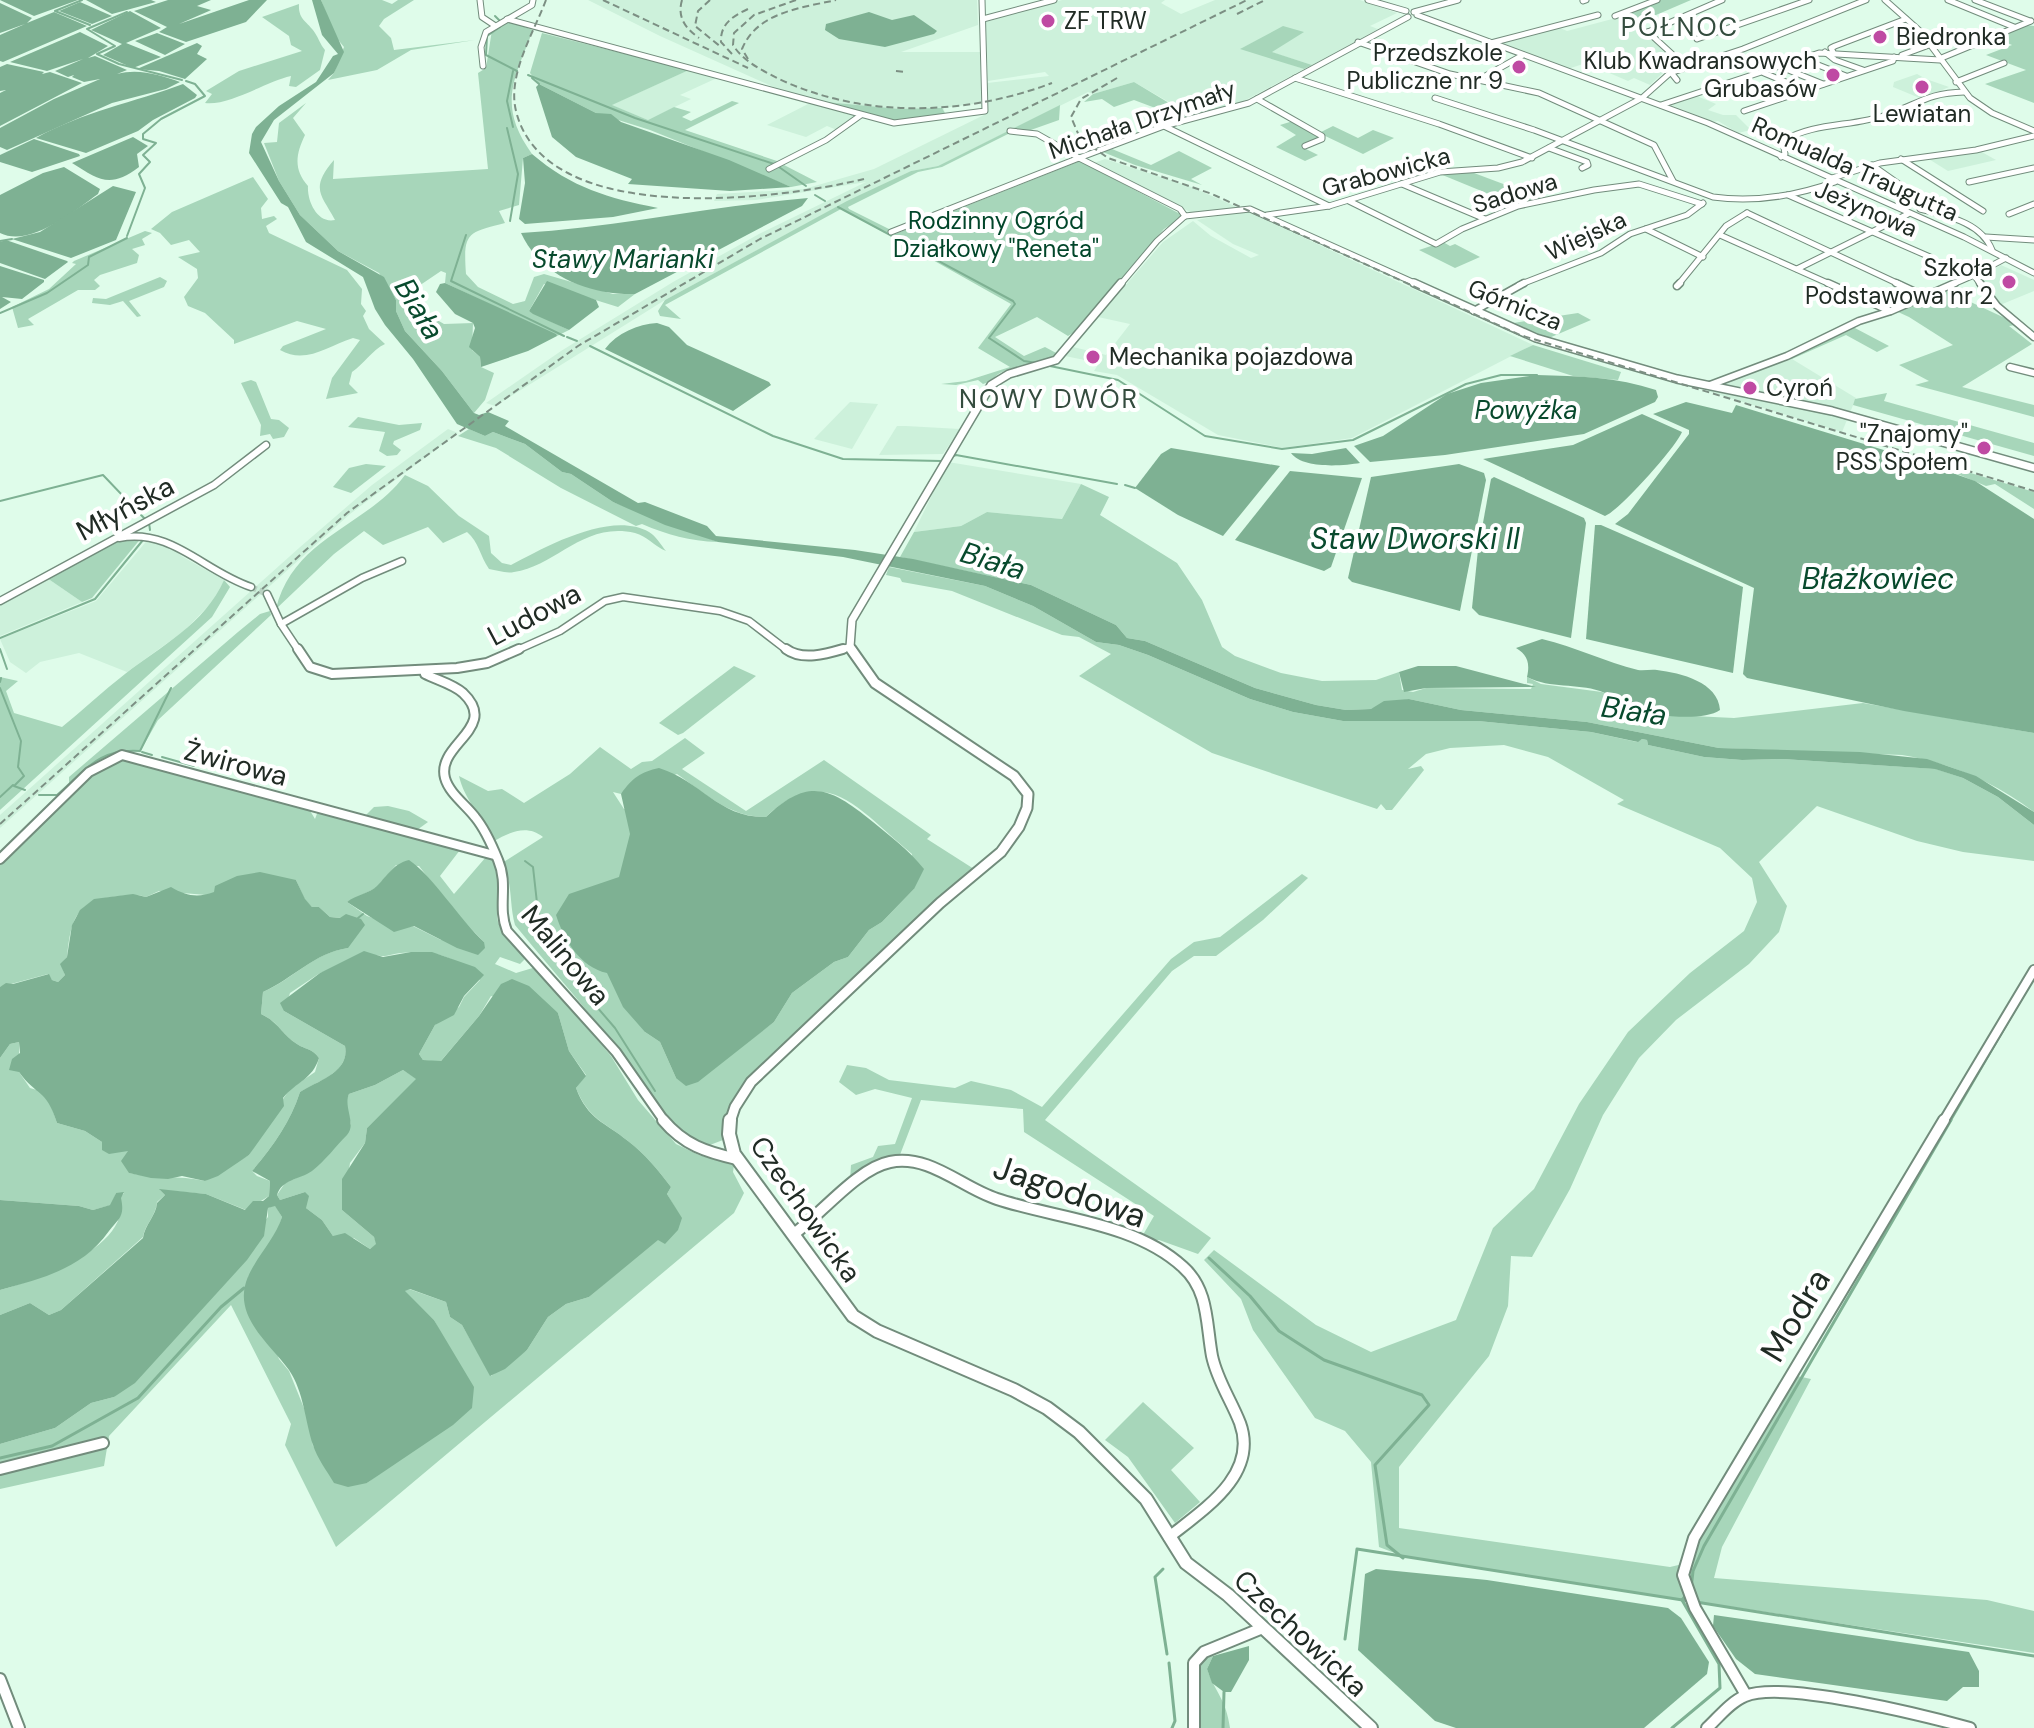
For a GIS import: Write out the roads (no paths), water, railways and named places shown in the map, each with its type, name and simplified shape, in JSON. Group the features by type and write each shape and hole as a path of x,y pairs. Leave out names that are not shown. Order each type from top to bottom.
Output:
{"street":[{"path":"480,0 482,17 901,123 976,115 985,111 982,0"},
{"path":"483,66 482,40 501,22 532,5 533,0"},
{"path":"983,19 1054,0"},
{"name":"Romualda Traugutta","path":"1368,0 1661,105 1992,250 2034,273"},
{"name":"Michała Drzymały","path":"891,232 1164,126 1257,99 1411,14 1458,0"},
{"path":"1615,16 1657,0"},
{"path":"1670,73 1672,54 1648,32 1722,0"},
{"path":"1697,39 1809,0"},
{"path":"1670,73 1743,49 1866,0"},
{"path":"1897,0 1888,3 1929,45 1964,92 1992,113 2034,133"},
{"path":"1948,0 2015,27"},
{"path":"1975,0 2032,22"},
{"path":"1491,43 1598,15"},
{"path":"1833,52 1831,48 1835,46 1906,19"},
{"path":"1661,105 1825,52 1939,59 2032,22"},
{"path":"1358,42 1450,74 1533,91 1601,119 1654,145 1673,182"},
{"path":"1744,111 1893,61 1896,57 1929,45"},
{"path":"1825,52 1835,60 1863,71"},
{"path":"1479,79 1523,55"},
{"path":"1802,59 1847,77"},
{"path":"1956,82 2004,63"},
{"path":"1781,67 1823,85"},
{"path":"1670,73 1677,80"},
{"name":"Grabowicka","path":"1267,215 1329,206 1459,168 1498,168 1532,158 1642,98 1670,73"},
{"path":"1764,73 1806,90"},
{"path":"1295,78 1439,124 1532,158"},
{"path":"1533,91 1544,86"},
{"path":"1781,157 1785,154 1783,141 1798,132 1885,116 1937,93 1964,92"},
{"path":"1435,98 1562,140 1713,197 1733,200 1787,195 1832,180 1848,170 1969,150 2034,133"},
{"path":"1257,99 1322,136 1322,139 1305,146"},
{"path":"769,169 826,140 862,115"},
{"path":"1164,126 1329,206"},
{"path":"850,647 852,620 991,385 1005,373 1046,366 1056,360 1157,241 1185,216 1180,209 1034,133 1018,129 1010,131"},
{"path":"1549,148 1587,162 1588,165 1582,168"},
{"path":"1901,159 1983,211"},
{"path":"1872,165 1916,196"},
{"path":"1969,182 2034,168"},
{"path":"1402,184 1485,219"},
{"name":"Sadowa","path":"1349,201 1436,244 1518,206 1594,190 1635,184 1702,204"},
{"name":"Jeżynowa","path":"1787,195 1930,257"},
{"name":"Wiejska","path":"1474,311 1519,285 1601,253 1645,229 1687,215 1713,197"},
{"path":"1677,286 1731,220 1751,210 1733,200"},
{"path":"2009,214 2033,207"},
{"name":"Górnicza","path":"1185,216 1239,209 1267,215 1536,338 1641,369 1832,411 2034,468"},
{"path":"1920,209 1959,222 1986,237 2034,240"},
{"path":"1747,213 1924,296"},
{"path":"1797,269 1908,214"},
{"path":"1645,229 1703,257"},
{"path":"1720,235 1891,311"},
{"path":"1986,237 1992,250"},
{"path":"1710,385 1787,356 1859,321 1891,311 2006,258"},
{"path":"1974,275 1997,306 2034,337"},
{"path":"2010,367 2034,373"},
{"name":"Młyńska","path":"0,601 214,485 266,445"},
{"path":"111,541 134,535 155,535 209,569 251,587"},
{"path":"281,624 362,578 402,561"},
{"name":"Ludowa","path":"267,594 281,624 303,658 319,672 340,675 474,666 499,660 560,631 605,601 623,597 735,616 749,621 791,653 819,656 850,647"},
{"name":"Czechowicka","path":"850,647 875,683 1014,776 1028,794 1027,808 1019,827 1001,852 940,903 751,1082 736,1102 728,1123 731,1146 853,1316 877,1331 990,1379 1047,1408 1117,1467 1146,1499 1186,1563 1228,1595 1260,1629 1371,1728"},
{"name":"Malinowa","path":"424,670 425,674 462,692 472,704 475,717 469,733 451,750 444,766 445,779 478,821 505,876 500,916 507,931 616,1052 650,1105 675,1134 706,1153 738,1159"},
{"name":"Żwirowa","path":"0,859 89,772 122,755 494,855"},
{"name":"Modra","path":"1746,1695 1695,1608 1683,1575 1694,1538 2034,970"},
{"name":"Jagodowa","path":"794,1234 817,1219 874,1168 890,1162 920,1162 946,1172 983,1194 1056,1215 1088,1220 1169,1256 1197,1282 1207,1305 1210,1355 1242,1428 1245,1452 1237,1473 1222,1491 1169,1537"},
{"path":"0,1469 103,1443"},
{"path":"1194,1728 1194,1663 1204,1652 1260,1629"},
{"path":"0,1679 19,1728"},
{"path":"1707,1728 1746,1695 1793,1693 1933,1717 1970,1728"}],"water":[{"path":"0,0 78,0 34,16"},
{"path":"86,0 151,0 156,2 112,14"},
{"path":"168,0 211,0 197,6 211,10 179,24 249,0 267,0 246,22 186,42 159,32 167,27 134,11"},
{"path":"312,0 321,0 344,52 334,73 274,120 261,142 279,181 300,215 338,251 384,277 396,300 396,311 405,331 442,371 474,413 488,412 509,421 505,426 638,503 645,502 707,526 716,536 913,559 1031,585 1116,625 1127,638 1145,641 1255,688 1316,705 1346,710 1371,709 1384,701 1409,699 1461,710 1587,722 1719,748 1860,752 1927,759 1976,776 2034,812 2034,825 1998,797 1963,778 1935,769 1704,757 1648,745 1647,740 1638,742 1591,732 1478,721 1343,721 1293,712 1250,699 1148,655 1119,645 1096,642 1033,606 985,586 843,557 718,542 665,525 613,502 571,474 562,472 525,444 493,432 485,436 457,424 413,359 385,325 375,309 363,277 306,242 288,207 281,203 249,153 256,127 279,106 316,82 333,56 338,54 322,35"},
{"path":"80,2 112,16 92,24 59,11"},
{"path":"0,3 32,18 27,23 54,12 87,26 3,62 0,61 0,35 25,24 0,33"},
{"path":"130,11 161,28 126,43 161,57 133,68 103,55 122,44 91,30"},
{"path":"869,12 892,20 914,15 937,31 885,47 839,39 825,30 826,24"},
{"path":"80,32 108,46 88,58 95,56 127,70 117,74 141,72 180,82 166,89 112,103 7,150 0,147 0,128 100,79 84,82 72,77 74,75 68,77 55,71 83,59 47,71 10,62"},
{"path":"157,33 185,44 165,55 135,41"},
{"path":"197,43 202,46 197,54 207,59 185,79 159,71 137,69"},
{"path":"7,64 44,72 42,74 50,72 82,83 0,126 0,93 6,90 0,91 0,67"},
{"path":"183,84 197,95 195,98 138,131 86,153 36,138 90,114"},
{"name":"Stawy Marianki","path":"539,84 596,113 611,114 621,122 729,160 791,187 730,191 628,184 632,179 576,157 552,137 536,87"},
{"path":"133,137 148,146 137,154 139,167 120,178 97,178 72,163"},
{"path":"34,139 80,156 32,172 0,162 0,155"},
{"name":"Stawy Marianki","path":"532,154 547,166 591,190 658,208 613,217 525,224 519,219 525,183 523,158"},
{"path":"64,167 100,189 98,194 38,232 25,236 0,233 0,195 43,173"},
{"path":"113,186 136,192 116,240 71,258 12,239 40,232"},
{"name":"Stawy Marianki","path":"808,198 802,206 635,294 600,291 568,280 541,261 521,233 593,226"},
{"path":"6,240 68,262 45,279 0,263 0,242"},
{"path":"0,266 44,282 22,299 2,297 11,302 0,309"},
{"path":"547,281 596,300 599,307 569,330 533,314 529,311"},
{"path":"445,283 557,336 528,351 481,367 480,357 469,347 475,328 473,323 455,314 436,292 440,284"},
{"path":"657,323 669,327 687,345 771,385 733,411 605,349 628,330"},
{"name":"Powyżka","path":"1537,375 1627,382 1656,390 1658,397 1655,402 1584,434 1445,455 1370,462 1354,446 1383,436 1447,394 1481,383"},
{"name":"Błażkowiec","path":"1686,402 1732,413 1736,405 1910,458 1975,481 2034,519 2034,733 1904,711 1747,678 1743,674 1754,588 1615,524 1628,514 1689,434 1689,430 1653,414"},
{"path":"1642,414 1682,432 1647,477 1605,516 1483,459 1573,445"},
{"path":"1171,448 1280,466 1223,536 1178,515 1135,488 1161,454"},
{"path":"1346,448 1360,463 1313,464 1291,453 1312,454"},
{"name":"Staw Dworski II","path":"1459,464 1484,473 1486,480 1460,611 1352,582 1348,578 1371,477"},
{"path":"1290,471 1362,478 1331,567 1324,571 1235,540"},
{"path":"1494,477 1584,518 1586,523 1571,638 1479,615 1472,608 1478,550 1491,479"},
{"path":"1595,525 1743,587 1733,673 1586,639"},
{"path":"1542,639 1638,670 1657,670 1687,677 1713,692 1720,710 1690,717 1653,714 1630,707 1600,691 1536,681 1527,677 1527,660 1516,648"},
{"path":"1418,666 1456,666 1536,687 1426,688 1404,692 1399,672"},
{"path":"659,768 687,781 735,812 750,816 766,817 781,804 808,792 820,791 832,795 873,822 924,869 914,889 882,922 869,930 848,957 834,962 792,993 774,1022 698,1082 686,1086 676,1078 660,1042 645,1032 623,1007 607,973 589,965 574,951 556,915 569,894 619,877 630,834 621,794 637,776"},
{"path":"409,860 427,876 484,942 485,948 478,955 414,926 394,932 347,902 374,888 395,867"},
{"path":"260,872 296,880 312,907 319,907 330,917 340,918 346,914 361,919 365,925 348,948 314,960 263,992 261,1014 316,1055 319,1058 316,1065 283,1098 284,1106 249,1155 218,1176 205,1181 182,1176 151,1178 129,1173 121,1161 128,1151 109,1154 102,1150 102,1142 85,1131 57,1123 45,1098 19,1072 9,1070 12,1059 20,1053 19,1042 10,1044 0,1058 0,987 49,974 52,980 58,982 65,975 60,964 67,957 72,925 80,910 94,899 133,894 146,897 171,887 187,894 203,895 214,892 215,886 237,876"},
{"path":"364,951 383,957 432,952 475,967 484,975 464,996 454,1015 435,1025 419,1054 423,1060 441,1061 501,984 512,979 529,986 558,1013 569,1051 586,1076 576,1088 586,1107 640,1151 671,1187 667,1194 682,1218 678,1230 665,1244 658,1240 589,1297 566,1304 548,1317 527,1350 505,1369 490,1376 462,1325 450,1317 446,1302 410,1289 405,1291 434,1320 474,1387 472,1408 453,1425 367,1483 348,1487 334,1483 315,1450 294,1379 258,1332 246,1310 244,1298 248,1277 282,1217 275,1206 268,1208 264,1236 247,1260 135,1383 114,1397 91,1403 55,1428 0,1444 0,1315 30,1303 49,1315 61,1310 143,1238 157,1203 165,1195 159,1189 206,1194 245,1210 253,1201 263,1201 269,1196 270,1181 252,1171 280,1134 300,1092 332,1074 345,1055 345,1046 284,1011 280,1003 320,973","holes":["403,1070 416,1079 367,1128 365,1143 342,1179 342,1210 374,1237 376,1244 370,1249 345,1233 333,1236 322,1220 306,1208 309,1196 305,1192 280,1200 277,1195 283,1186 312,1171 350,1131 349,1094"]},
{"path":"124,1192 120,1217 87,1255 46,1276 0,1290 0,1200 79,1206 93,1210 110,1205 116,1193"},
{"path":"1376,1569 1487,1580 1668,1608 1681,1618 1709,1662 1707,1674 1644,1728 1456,1728 1435,1721 1358,1650 1365,1574"},
{"path":"1714,1615 1969,1652 1979,1671 1979,1687 1963,1687 1947,1701 1755,1674 1736,1659 1713,1626"},
{"path":"1249,1646 1249,1660 1231,1692 1224,1692 1212,1683 1207,1669 1213,1656"}],"waterway":[{"path":"82,0 55,11 90,25"},
{"path":"127,12 87,29 115,46 97,54 119,64 182,80"},
{"path":"495,16 501,22"},
{"path":"500,27 487,36 486,55 517,71"},
{"path":"513,71 507,101 513,127"},
{"path":"528,75 635,118 774,164"},
{"path":"532,78 539,84"},
{"path":"127,236 145,188 139,174 150,162 143,155 156,143 143,139 143,134 161,119 205,96 195,84 186,81"},
{"path":"507,128 518,174 510,221"},
{"path":"779,167 806,186"},
{"path":"815,195 825,201"},
{"path":"838,207 1013,301 1015,304 989,338 1024,361 1037,363"},
{"path":"466,235 451,281 564,336"},
{"path":"0,313 47,293 88,265 89,257 127,238"},
{"path":"0,241 12,239"},
{"path":"567,337 577,341"},
{"path":"590,346 773,436 843,459 941,461"},
{"path":"1050,366 1118,380 1205,436 1282,449 1353,440 1466,384 1501,375 1537,375"},
{"path":"951,457 956,455 1117,484"},
{"path":"0,501 103,475 144,518"},
{"path":"1125,485 1135,488"},
{"path":"149,523 150,530"},
{"path":"0,638 95,599 143,540"},
{"path":"0,649 7,669"},
{"path":"0,682 1,678"},
{"path":"0,688 21,741 18,767 24,776 14,786 25,790"},
{"path":"39,795 57,795 103,757 140,751 171,688"},
{"path":"142,752 152,755"},
{"path":"162,757 194,766"},
{"path":"0,797 13,785"},
{"path":"525,861 533,867 537,903"},
{"path":"538,910 553,956 615,1028 655,1091"},
{"path":"358,918 363,914"},
{"path":"1950,1122 2034,978"},
{"path":"1691,1589 1693,1571 1704,1546 1951,1120"},
{"path":"1209,1258 1250,1296 1279,1331 1324,1360 1422,1395 1429,1405 1375,1465 1387,1545 1400,1556"},
{"path":"0,1458 52,1446 138,1398 221,1307 244,1288"},
{"path":"1345,1639 1357,1549 1400,1556"},
{"path":"1400,1556 1682,1600"},
{"path":"1163,1569 1155,1577 1167,1654"},
{"path":"1682,1600 1687,1594"},
{"path":"1672,1728 1720,1688 1719,1664 1682,1600"},
{"path":"1682,1600 1689,1601"},
{"path":"1696,1602 2034,1656"},
{"path":"1169,1663 1175,1721 1172,1728"},
{"path":"1223,1728 1224,1692"}],"tunnel":[{"path":"251,587 267,594"}],"railway":[{"path":"546,0 518,68 514,97 516,111 536,149 570,174 616,190 668,197 723,198 777,194 864,179"},
{"path":"603,0 748,68"},
{"path":"682,0 683,22 699,38"},
{"path":"710,0 698,11 695,26 721,47"},
{"path":"796,0 754,15 734,33 733,45 758,68 810,91 844,101 878,106 949,107 1019,94 1052,83"},
{"path":"748,59 742,49 749,37 769,19 795,9 836,0"},
{"path":"0,824 347,513 578,346 760,239 1247,0"},
{"path":"1237,14 1265,0"},
{"path":"732,54 721,42 723,30 733,18 748,9"},
{"path":"896,71 906,72"},
{"path":"1117,78 1081,99 1071,117 1080,138 1108,158 1212,194 1520,335 2034,491"}],"place":[{"name":"ZF TRW","path":"1048,21"},
{"name":"Biedronka","path":"1880,37"},
{"name":"Przedszkole Publiczne nr 9","path":"1519,67"},
{"name":"Klub Kwadransowych Grubasów","path":"1833,75"},
{"name":"Lewiatan","path":"1922,87"},
{"name":"Szkoła Podstawowa nr 2","path":"2009,282"},
{"name":"Mechanika pojazdowa","path":"1093,357"},
{"name":"Cyroń","path":"1750,388"},
{"name":"\"Znajomy\" PSS Społem","path":"1984,448"}],"district":[{"name":"PÓŁNOC","path":"1680,27"},
{"name":"NOWY DWÓR","path":"1049,399"}],"park label":[{"name":"Rodzinny Ogród Działkowy \"Reneta\"","path":"996,235"}],"water label":[{"name":"Biała","path":"419,309"},
{"name":"Biała","path":"993,561"},
{"name":"Biała","path":"1634,711"}]}
